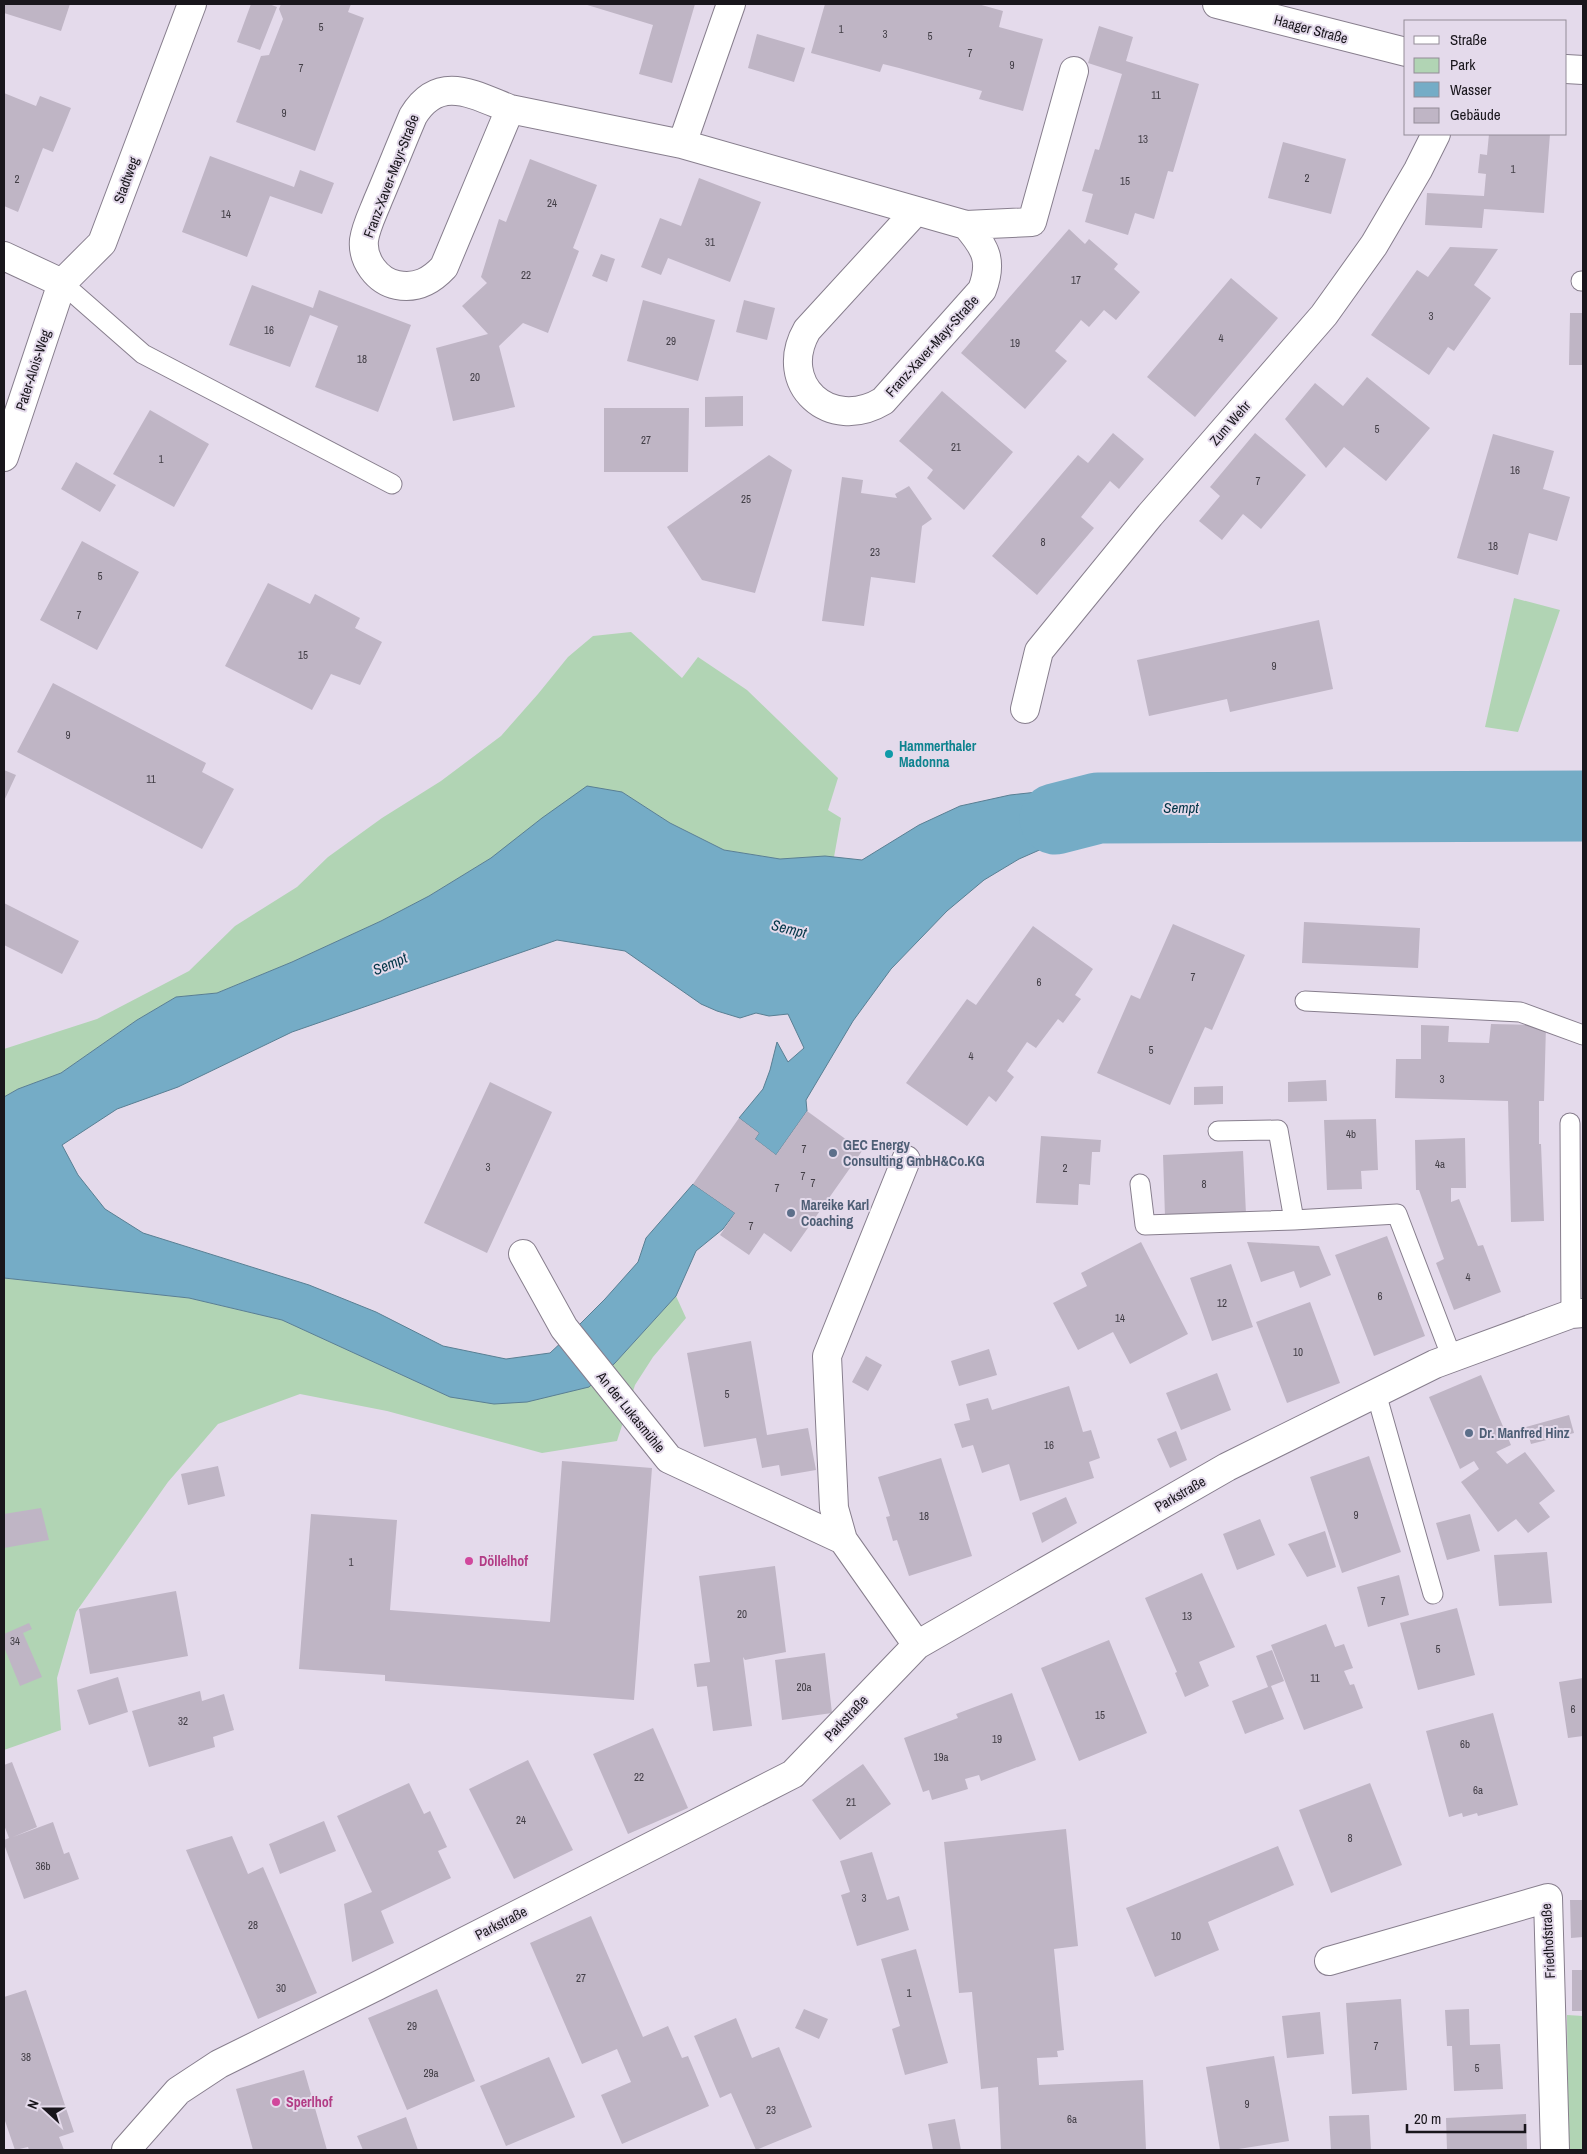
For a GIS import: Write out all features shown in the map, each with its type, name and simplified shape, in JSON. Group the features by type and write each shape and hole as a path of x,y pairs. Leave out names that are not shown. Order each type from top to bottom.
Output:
{"street":[{"name":"Stadtweg","path":"62,283 102,243 192,4"},
{"path":"682,144 730,4"},
{"name":"Haager Straße","path":"1217,4 1404,51"},
{"path":"1567,70 1583,70"},
{"name":"Franz-Xaver-Mayr-Straße","path":"510,109 444,267 436,276 416,286 405,287 384,279 369,262 365,252 366,229 413,116 419,106 437,93 459,90 510,109 682,144 966,226 1032,222 1074,71"},
{"name":"Zum Wehr","path":"1025,709 1039,651 1150,515 1324,315 1374,245 1418,170 1436,135"},
{"name":"Franz-Xaver-Mayr-Straße","path":"916,211 807,330 800,342 798,362 802,382 809,393 830,410 844,413 858,412 871,408 883,401 982,290 988,268 987,259 984,250 966,226"},
{"path":"4,256 62,283"},
{"name":"Pater-Alois-Weg","path":"4,457 62,283"},
{"name":"An der Lukasmühle","path":"906,1160 827,1356 834,1508 843,1540 917,1645"},
{"name":"An der Lukasmühle","path":"523,1254 564,1328 669,1459 843,1540"},
{"name":"Parkstraße","path":"126,2150 178,2090 218,2064 377,1986 793,1774 917,1645 1227,1467 1435,1364 1577,1314"},
{"name":"Friedhofstraße","path":"1329,1961 1548,1898 1555,2150"}],"lane":[{"path":"62,283 143,354 392,484"},
{"path":"1305,1001 1520,1012 1583,1035"},
{"path":"1570,1123 1577,1314"},
{"path":"1218,1130 1278,1130 1294,1220"},
{"path":"1140,1184 1144,1225 1294,1220 1396,1214 1452,1358"},
{"path":"1376,1393 1433,1594"}],"green space":[{"path":"1514,598 1560,610 1518,732 1485,727"},
{"path":"631,632 682,678 698,657 747,690 838,778 828,810 841,818 834,857 780,859 724,850 670,823 622,792 491,858 429,896 381,921 292,962 217,993 176,997 137,1020 61,1073 18,1089 4,1097 4,1049 97,1019 189,971 235,926 297,887 328,857 382,818 441,781 501,736 568,657 593,636"},
{"path":"4,1278 189,1298 282,1320 450,1397 615,1363 676,1296 686,1318 653,1357 635,1385 617,1441 542,1453 387,1411 300,1394 218,1424 168,1482 76,1612 57,1678 61,1730 4,1750"},
{"path":"1567,2015 1583,2016 1583,2150 1568,2150"}],"water":[{"path":"587,786 622,792 670,823 724,850 780,859 825,856 862,860 919,825 960,806 1010,795 1065,789 1113,789 1164,794 1143,822 1113,833 1085,830 1019,859 984,880 947,911 891,969 853,1021 806,1100 807,1111 776,1155 755,1139 759,1133 739,1118 763,1089 777,1042 788,1062 804,1048 788,1014 769,1016 756,1013 740,1018 717,1011 701,1004 625,951 557,940 292,1032 178,1087 117,1109 62,1145 78,1175 105,1209 143,1233 309,1285 376,1312 443,1346 506,1359 550,1353 565,1339 605,1299 638,1262 646,1238 693,1184 735,1213 723,1229 696,1251 676,1296 615,1363 589,1387 527,1402 494,1404 450,1397 282,1320 189,1298 4,1278 4,1097 18,1089 61,1073 137,1020 176,997 217,993 292,962 381,921 429,896 491,858"}],"building":[{"path":"4,4 70,4 61,31 4,13"},
{"path":"251,4 269,4 277,7 260,50 237,42"},
{"path":"281,4 351,4 348,12 364,18 315,151 236,122 261,56 269,55 283,19 279,9"},
{"path":"584,4 695,4 672,83 639,74 653,25"},
{"path":"825,4 978,4 1003,11 999,27 1043,39 1023,111 979,99 982,91 899,68 883,64 880,72 811,53"},
{"path":"1099,26 1133,37 1126,61 1199,84 1173,172 1168,171 1154,219 1135,213 1128,235 1085,222 1093,194 1082,191 1095,149 1099,150 1122,74 1088,63"},
{"path":"757,34 805,48 794,82 748,68"},
{"path":"4,93 36,106 40,96 71,108 53,152 43,148 18,212 4,206"},
{"path":"1489,135 1550,135 1544,213 1484,209 1482,228 1425,225 1427,193 1484,196 1486,174 1478,173 1480,154 1487,155"},
{"path":"1283,142 1346,159 1331,214 1268,198"},
{"path":"210,156 294,187 300,170 334,183 322,214 270,196 247,257 182,232"},
{"path":"530,159 597,185 573,248 579,251 548,333 523,323 499,346 515,407 453,421 436,348 488,334 462,306 487,283 481,277 499,219 506,222"},
{"path":"699,178 761,202 730,282 668,258 661,275 641,267 660,218 681,226"},
{"path":"1069,229 1085,244 1089,239 1118,264 1114,269 1140,292 1116,320 1104,310 1089,327 1081,320 1055,351 1067,361 1025,409 961,353"},
{"path":"1450,247 1498,249 1474,285 1491,298 1454,351 1448,347 1429,375 1371,335 1417,270 1428,277"},
{"path":"601,254 615,259 607,282 592,276"},
{"path":"1231,278 1278,318 1195,417 1147,377"},
{"path":"252,285 313,308 319,290 411,325 378,412 315,387 338,326 310,315 290,367 229,345"},
{"path":"643,300 715,320 698,381 627,361"},
{"path":"744,300 775,308 767,340 736,332"},
{"path":"1570,313 1583,313 1583,365 1569,365"},
{"path":"1367,377 1430,428 1386,481 1344,447 1326,468 1285,419 1315,383 1343,406"},
{"path":"942,391 1013,452 964,510 927,478 933,470 899,441"},
{"path":"743,396 743,426 705,427 705,397"},
{"path":"604,408 689,408 688,472 604,472"},
{"path":"150,410 209,444 174,507 113,474"},
{"path":"1113,433 1144,459 1119,489 1110,481 1081,517 1094,528 1037,595 992,556 1078,455 1088,463"},
{"path":"1255,433 1306,475 1261,529 1243,514 1222,540 1199,521 1220,496 1210,487"},
{"path":"1493,434 1554,451 1543,489 1570,497 1557,541 1529,533 1518,575 1457,558"},
{"path":"769,455 792,470 755,593 702,580 667,527"},
{"path":"76,462 116,485 100,512 61,489"},
{"path":"842,477 863,480 861,493 897,498 895,494 909,486 932,519 922,526 915,583 871,577 864,626 822,621"},
{"path":"82,541 139,572 97,650 40,620"},
{"path":"268,583 310,604 315,594 360,618 355,628 382,642 360,685 331,674 312,710 225,666"},
{"path":"1319,620 1333,689 1230,712 1227,699 1149,716 1137,660"},
{"path":"53,683 206,763 202,772 234,789 202,849 17,752"},
{"path":"4,770 16,775 4,801"},
{"path":"4,903 79,941 62,974 4,945"},
{"path":"1304,922 1420,928 1418,968 1302,963"},
{"path":"1173,924 1245,955 1212,1030 1205,1027 1170,1105 1097,1073 1131,995 1140,999"},
{"path":"1033,926 1093,969 1075,995 1081,999 1063,1023 1058,1019 1036,1048 1027,1042 1007,1071 1014,1077 996,1102 989,1096 967,1126 906,1083 967,999 976,1005"},
{"path":"1491,1024 1546,1025 1544,1101 1539,1101 1539,1144 1541,1144 1544,1221 1511,1222 1508,1101 1395,1098 1396,1059 1421,1059 1421,1025 1449,1026 1448,1042 1489,1043"},
{"path":"1326,1080 1327,1101 1288,1102 1288,1082"},
{"path":"490,1082 552,1112 487,1253 424,1223"},
{"path":"1223,1086 1223,1104 1194,1105 1194,1087"},
{"path":"807,1111 862,1151 791,1252 764,1233 749,1255 720,1235 735,1213 693,1184 739,1118 759,1133 755,1139 776,1155"},
{"path":"1376,1119 1378,1170 1361,1171 1362,1189 1327,1190 1324,1120"},
{"path":"1041,1136 1101,1140 1100,1152 1092,1152 1090,1185 1079,1184 1078,1205 1036,1203"},
{"path":"1465,1138 1466,1188 1451,1188 1451,1202 1459,1199 1478,1246 1483,1245 1501,1292 1454,1310 1436,1263 1444,1259 1419,1190 1416,1190 1415,1140"},
{"path":"1243,1151 1246,1214 1165,1217 1163,1155"},
{"path":"1387,1236 1425,1336 1374,1356 1335,1255"},
{"path":"1141,1242 1188,1334 1130,1364 1113,1332 1078,1350 1053,1303 1087,1286 1081,1273"},
{"path":"1247,1242 1319,1246 1331,1275 1300,1288 1294,1271 1261,1282"},
{"path":"1231,1264 1253,1327 1212,1341 1190,1278"},
{"path":"1310,1302 1340,1383 1287,1403 1256,1322"},
{"path":"751,1341 767,1435 808,1428 816,1470 781,1476 779,1465 762,1468 756,1438 704,1447 687,1353"},
{"path":"989,1349 997,1375 959,1386 951,1361"},
{"path":"866,1356 882,1365 868,1391 852,1382"},
{"path":"1217,1373 1231,1410 1181,1430 1166,1393"},
{"path":"1481,1375 1511,1445 1496,1452 1507,1464 1525,1452 1555,1491 1539,1503 1550,1517 1528,1533 1516,1519 1498,1532 1461,1482 1479,1469 1474,1461 1460,1469 1429,1397"},
{"path":"1069,1386 1083,1432 1091,1430 1100,1458 1089,1462 1094,1478 1020,1501 1009,1464 982,1473 973,1445 962,1448 954,1424 970,1420 966,1404 988,1398 992,1410"},
{"path":"1569,1415 1574,1433 1531,1444 1526,1427"},
{"path":"1176,1431 1187,1460 1170,1468 1157,1439"},
{"path":"1369,1456 1401,1552 1342,1573 1310,1477"},
{"path":"941,1458 972,1556 909,1576 897,1540 893,1541 886,1517 890,1516 878,1477"},
{"path":"562,1461 652,1468 634,1700 385,1681 385,1675 299,1669 311,1514 397,1520 390,1610 550,1622"},
{"path":"218,1466 225,1496 188,1505 181,1474"},
{"path":"1066,1497 1077,1523 1042,1543 1032,1513"},
{"path":"41,1508 49,1540 4,1548 4,1514"},
{"path":"1470,1514 1480,1551 1447,1560 1436,1523"},
{"path":"1260,1519 1275,1555 1237,1570 1223,1534"},
{"path":"1325,1531 1336,1567 1307,1577 1288,1544"},
{"path":"1547,1552 1552,1603 1499,1606 1494,1555"},
{"path":"775,1566 786,1652 745,1660 743,1657 752,1726 713,1731 707,1686 697,1687 694,1664 710,1662 699,1576"},
{"path":"1202,1573 1235,1647 1199,1662 1209,1686 1185,1697 1175,1673 1177,1672 1145,1598"},
{"path":"1399,1575 1409,1615 1368,1627 1357,1587"},
{"path":"176,1591 188,1656 90,1674 79,1609"},
{"path":"1457,1608 1475,1675 1418,1690 1400,1623"},
{"path":"29,1623 32,1629 23,1633 42,1677 20,1686 4,1647 4,1634"},
{"path":"1326,1624 1335,1647 1344,1644 1353,1668 1344,1671 1350,1685 1354,1684 1363,1708 1304,1730 1271,1645"},
{"path":"1109,1640 1147,1733 1079,1761 1041,1668"},
{"path":"1272,1650 1284,1681 1271,1686 1284,1719 1245,1734 1232,1701 1268,1687 1256,1656"},
{"path":"825,1653 832,1713 782,1720 775,1660"},
{"path":"118,1677 128,1712 89,1725 77,1690"},
{"path":"1583,1678 1583,1736 1568,1738 1559,1682"},
{"path":"200,1691 202,1701 224,1694 234,1730 213,1737 215,1747 149,1767 132,1711"},
{"path":"1012,1693 1036,1760 981,1781 979,1775 965,1779 968,1789 932,1800 929,1790 923,1792 904,1738 958,1718 956,1714"},
{"path":"1493,1713 1518,1805 1478,1816 1477,1813 1463,1817 1462,1813 1449,1817 1426,1731"},
{"path":"653,1728 688,1808 628,1834 593,1754"},
{"path":"528,1760 573,1850 514,1879 469,1789"},
{"path":"12,1762 37,1827 13,1837 53,1822 64,1854 69,1852 79,1879 24,1899 4,1844 4,1840 9,1838 4,1825 4,1765"},
{"path":"863,1764 891,1804 840,1840 812,1800"},
{"path":"409,1783 424,1814 430,1811 447,1847 438,1851 451,1878 381,1911 394,1943 352,1962 344,1904 372,1892 337,1816"},
{"path":"1370,1783 1402,1865 1331,1893 1299,1810"},
{"path":"324,1821 336,1851 280,1874 269,1844"},
{"path":"1066,1829 1078,1946 1054,1949 1064,2050 1057,2051 1058,2057 1037,2058 1039,2085 1143,2080 1146,2150 1001,2150 998,2087 981,2089 972,1992 959,1993 944,1842"},
{"path":"232,1836 248,1874 263,1867 317,1993 258,2019 186,1850"},
{"path":"1278,1846 1294,1885 1208,1922 1219,1950 1155,1977 1126,1908"},
{"path":"872,1852 887,1900 899,1896 909,1930 857,1946 841,1895 850,1892 840,1861"},
{"path":"1570,1900 1583,1900 1583,1937 1571,1938"},
{"path":"591,1916 643,2037 668,2026 682,2058 688,2056 709,2106 622,2144 601,2095 631,2082 617,2049 582,2064 530,1943"},
{"path":"916,1949 948,2063 905,2075 892,2029 900,2026 881,1959"},
{"path":"1572,1970 1583,1970 1583,2011 1572,2011"},
{"path":"437,1989 475,2081 407,2110 368,2018"},
{"path":"26,1990 74,2132 59,2137 64,2150 29,2150 28,2147 15,2150 4,2118 4,1997"},
{"path":"1401,1999 1407,2090 1352,2094 1346,2003"},
{"path":"804,2009 828,2019 819,2039 795,2028"},
{"path":"1469,2009 1470,2045 1500,2044 1503,2089 1454,2091 1452,2046 1447,2046 1445,2010"},
{"path":"1320,2012 1324,2054 1287,2058 1282,2016"},
{"path":"736,2018 752,2058 779,2047 812,2127 756,2150 731,2093 720,2098 694,2036"},
{"path":"1274,2056 1289,2141 1232,2150 1220,2150 1206,2067"},
{"path":"549,2057 575,2117 506,2146 480,2086"},
{"path":"304,2070 327,2150 253,2150 236,2089"},
{"path":"1526,2114 1527,2150 1447,2150 1446,2118"},
{"path":"1369,2115 1371,2150 1331,2150 1329,2116"},
{"path":"406,2117 418,2150 363,2150 357,2136"},
{"path":"955,2119 961,2150 933,2150 928,2124"}],"waterway":[{"name":"Sempt","path":"1055,819 1098,808 1583,806"}],"place":[{"name":"Hammerthaler Madonna","path":"889,754"},
{"name":"GEC Energy Consulting GmbH&Co.KG","path":"833,1153"},
{"name":"Mareike Karl Coaching","path":"791,1213"},
{"name":"Dr. Manfred Hinz","path":"1469,1433"},
{"name":"Döllelhof","path":"469,1561"},
{"name":"Sperlhof","path":"276,2102"}]}
